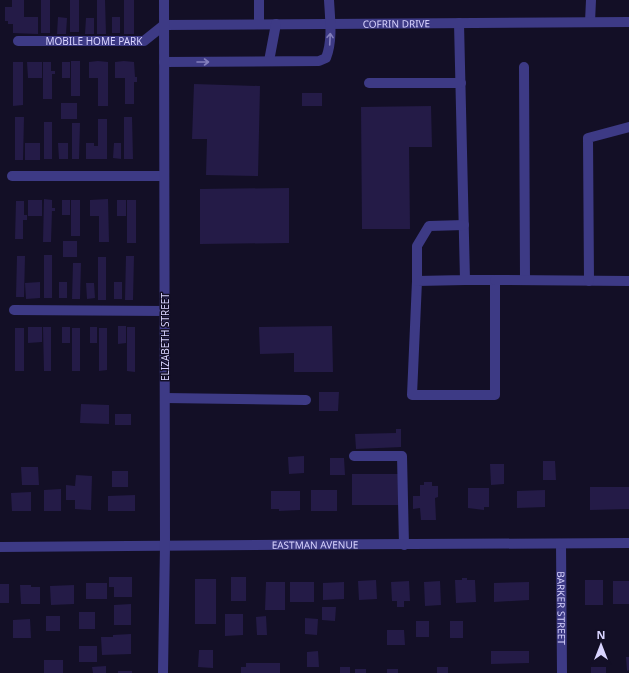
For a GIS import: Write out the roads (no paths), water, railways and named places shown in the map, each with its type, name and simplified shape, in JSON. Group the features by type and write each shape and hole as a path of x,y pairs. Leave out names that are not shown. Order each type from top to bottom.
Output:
{"street":[{"name":"ELIZABETH STREET","path":"163,673 165,545 164,0"},
{"path":"259,0 260,24"},
{"path":"164,62 319,61 326,58 329,50 331,24 329,0"},
{"path":"590,22 591,0"},
{"name":"COFRIN DRIVE","path":"164,25 629,22"},
{"path":"460,23 465,280"},
{"path":"269,61 276,24"},
{"name":"MOBILE HOME PARK","path":"18,41 144,41 164,25"},
{"path":"524,67 525,279"},
{"path":"369,83 461,83"},
{"path":"589,281 588,138 629,127"},
{"path":"12,176 164,176"},
{"path":"464,225 429,226 418,246 412,395 495,395 496,280"},
{"path":"417,281 525,279 629,281"},
{"path":"14,310 165,312"},
{"path":"165,398 306,400"},
{"path":"354,456 402,456 404,545"},
{"name":"EASTMAN AVENUE","path":"0,547 629,543"},
{"name":"BARKER STREET","path":"561,544 562,673"}]}
